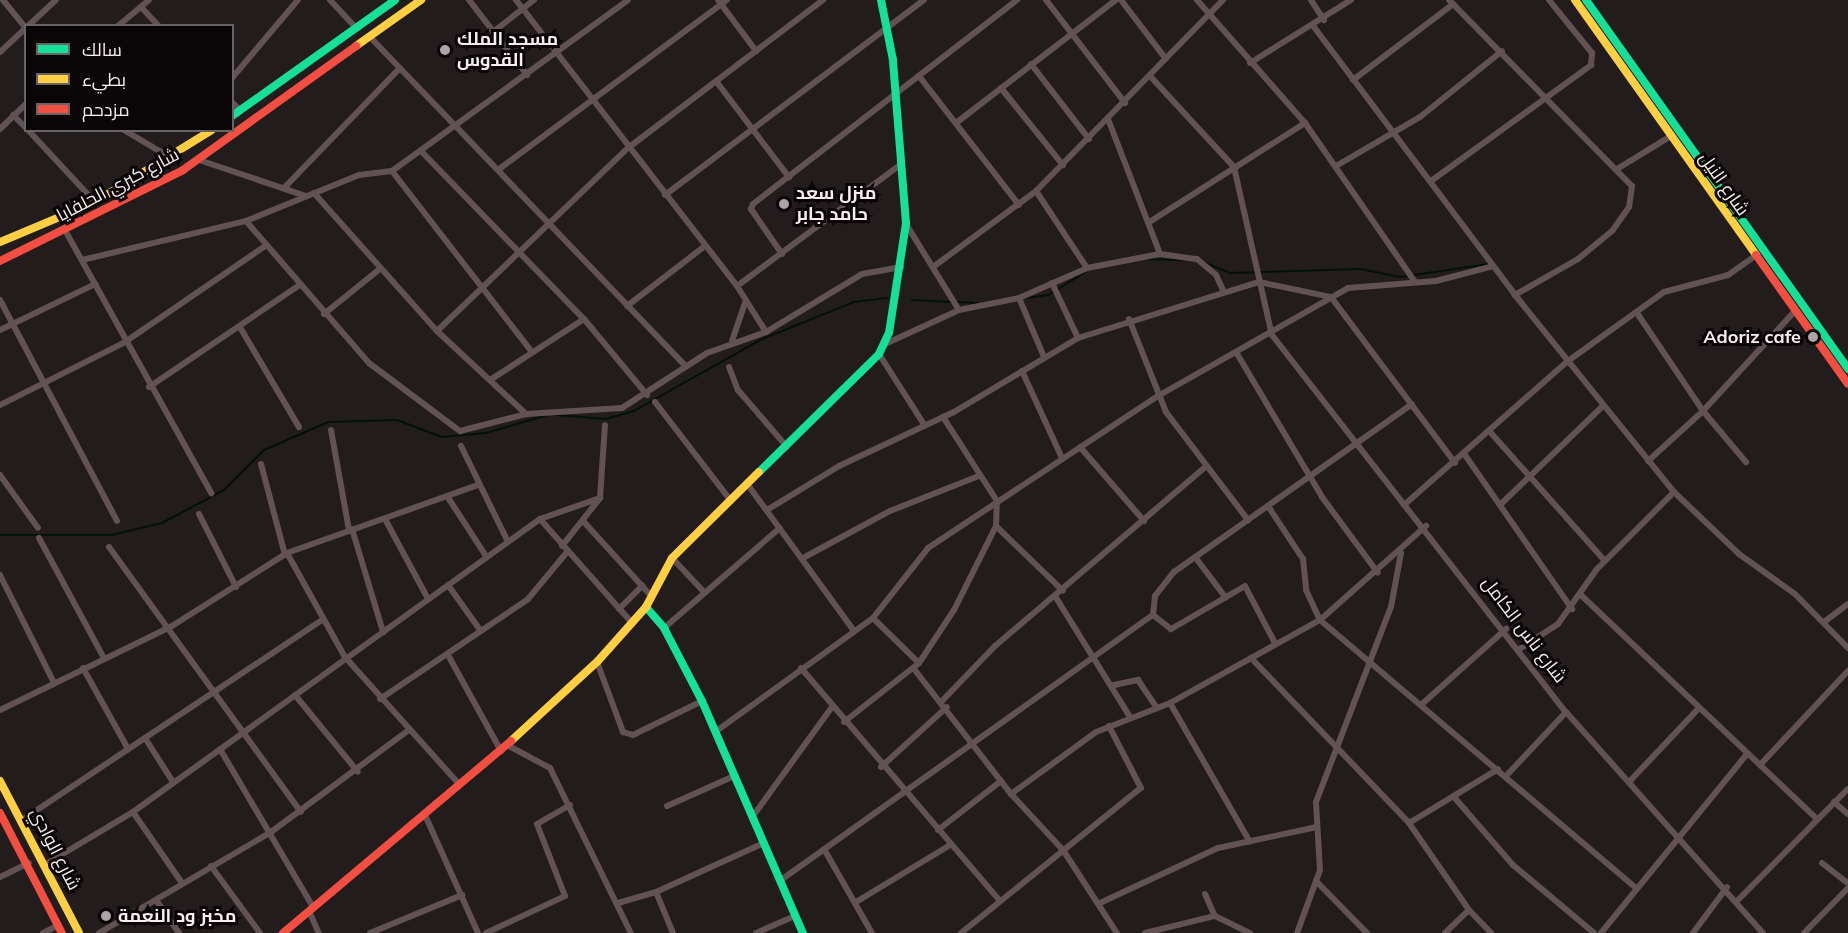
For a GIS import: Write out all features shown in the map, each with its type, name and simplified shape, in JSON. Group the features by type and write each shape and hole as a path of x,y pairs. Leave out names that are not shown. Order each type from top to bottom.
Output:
{"main road":[{"path":"236,113 395,0"},
{"name":"شارع كبري الحلفايا","path":"0,261 107,213 199,160 421,0"},
{"path":"283,933 504,748 597,663 646,607 672,558 787,448 879,354 885,344 902,267 906,223 889,27 881,0"},
{"name":"شارع النيل","path":"1575,0 1848,384"},
{"name":"شارع النيل","path":"1586,0 1848,369"},
{"path":"0,242 98,200 172,158 209,132"},
{"path":"130,183 137,197"},
{"path":"98,200 107,213"},
{"path":"646,607 664,628 702,701 803,933"},
{"name":"شارع الوادي","path":"0,782 46,864 79,933"},
{"name":"شارع الوادي","path":"0,813 29,863 61,929"}],"street":[{"path":"3,0 24,25"},
{"path":"29,24 56,0"},
{"path":"120,24 149,0"},
{"path":"234,76 298,0"},
{"path":"330,0 356,28"},
{"path":"469,0 527,75"},
{"path":"516,0 555,55 737,286 766,332"},
{"path":"493,32 534,0"},
{"path":"82,260 246,222 359,175 392,171 456,129 628,0"},
{"path":"810,0 815,7"},
{"path":"438,331 548,222 628,148 823,0"},
{"path":"665,195 924,0"},
{"path":"782,254 751,206 1017,0"},
{"path":"1046,0 1125,103"},
{"path":"956,123 1116,0"},
{"path":"1121,0 1166,59"},
{"path":"1197,0 1305,123 1415,282"},
{"path":"933,267 1036,191 1125,103 1207,13 1223,0"},
{"path":"1311,0 1324,20"},
{"path":"1250,63 1314,27 1351,0"},
{"path":"1431,181 1551,98 1594,59 1549,0"},
{"path":"498,170 722,1 756,51"},
{"path":"1353,80 1451,2 1551,98 1632,186 1634,197 1612,231 1578,259 1515,296"},
{"path":"141,7 157,24"},
{"path":"1314,27 1515,296 1674,492 1739,554 1824,622 1848,648"},
{"path":"0,52 24,29"},
{"path":"371,38 686,366"},
{"path":"1336,166 1392,133 1502,51"},
{"path":"1031,64 1089,138"},
{"path":"285,187 400,68"},
{"path":"919,76 1019,205"},
{"path":"1150,76 1234,167 1272,335"},
{"path":"716,81 789,177"},
{"path":"1001,87 1063,165"},
{"path":"0,129 24,106"},
{"path":"13,115 24,126"},
{"path":"1108,119 1151,221 1160,254"},
{"path":"1151,221 1305,123"},
{"path":"30,132 98,200"},
{"path":"127,132 172,158"},
{"path":"1617,170 1671,136"},
{"path":"421,151 520,250 584,319 647,395"},
{"path":"199,160 285,187 306,196"},
{"path":"737,286 901,164"},
{"path":"392,171 484,285 532,352"},
{"path":"1036,191 1087,268"},
{"path":"314,193 438,331 526,414"},
{"path":"246,222 298,286 369,363 454,428 469,431 526,414 614,410 647,395 686,366 732,341 766,332 862,274 902,267"},
{"path":"906,223 959,310"},
{"path":"66,231 125,342 211,493"},
{"path":"0,405 125,342 265,246"},
{"path":"627,306 705,246"},
{"path":"885,344 959,310 1019,298 1087,268 1160,254 1197,259 1216,275 1224,292"},
{"path":"1404,505 1466,455 1568,361 1637,314 1664,292 1728,276 1755,256"},
{"path":"716,732 801,668 873,618 928,548 1158,396 1236,352 1272,335 1331,297 1367,285 1415,282 1493,267"},
{"path":"324,315 381,268"},
{"path":"767,510 839,466 943,417 1078,338 1130,319 1259,282 1331,297 1455,463"},
{"path":"1052,283 1078,338"},
{"path":"0,330 95,284"},
{"path":"150,387 241,329 298,286"},
{"path":"1019,298 1044,357"},
{"path":"0,300 117,521"},
{"path":"732,341 746,300"},
{"path":"1648,461 1703,411 1795,311"},
{"path":"1637,314 1703,411 1746,462"},
{"path":"490,380 584,319"},
{"path":"1130,319 1158,396 1204,468 1248,520"},
{"path":"241,329 298,427"},
{"name":"شارع ناس الكامل","path":"1272,335 1404,505 1426,526 1521,648 1566,712 1727,887 1763,933"},
{"path":"1236,352 1310,476 1378,573"},
{"path":"879,354 925,426"},
{"path":"729,367 738,390 787,448"},
{"path":"1022,371 1062,458"},
{"path":"655,402 731,501"},
{"path":"781,880 901,790 1154,615 1161,587 1196,557 1412,404"},
{"path":"1501,504 1603,406"},
{"path":"844,722 920,663 954,610 996,526 997,501 943,417"},
{"path":"380,699 448,655 544,585 565,549 600,498 604,425"},
{"path":"331,430 350,530 383,632"},
{"path":"1491,433 1605,561"},
{"path":"461,446 478,485 507,540"},
{"path":"1080,447 1144,521"},
{"path":"1466,455 1572,609"},
{"path":"261,464 286,554 322,620 345,657 380,699 460,785"},
{"path":"881,767 945,704 995,646 1063,591 1204,468"},
{"path":"0,475 38,528"},
{"path":"803,558 890,511 979,476"},
{"path":"748,484 854,631"},
{"path":"0,710 172,626 286,554 478,485"},
{"path":"1521,648 1572,609 1605,561 1674,492"},
{"path":"447,496 486,556"},
{"path":"46,864 133,812 220,749 245,734 345,657 428,600 507,540 540,519 600,498"},
{"path":"1268,506 1303,559 1306,590 1320,620 1635,885"},
{"path":"199,514 236,587"},
{"path":"385,519 428,600"},
{"path":"540,519 632,623"},
{"path":"584,522 651,596"},
{"path":"996,526 1063,591"},
{"path":"1011,794 1109,726 1170,703 1320,620 1378,573 1426,526"},
{"path":"664,628 780,528"},
{"path":"39,538 104,658"},
{"path":"109,547 172,626 301,812"},
{"path":"1297,933 1316,881 1321,857 1316,802 1372,664 1392,607 1401,552"},
{"path":"1196,557 1226,598"},
{"path":"672,558 704,592"},
{"path":"0,575 54,683"},
{"path":"448,585 480,630"},
{"path":"619,609 642,586"},
{"path":"1154,615 1161,624 1179,628 1226,598 1247,588 1275,644"},
{"path":"1056,596 1114,685 1130,717"},
{"path":"1582,596 1816,818"},
{"path":"1824,622 1848,604"},
{"path":"873,618 920,663"},
{"path":"22,820 322,620"},
{"path":"1422,704 1506,629"},
{"path":"448,655 504,748 545,762 570,806 631,933"},
{"path":"1251,658 1337,751 1409,823 1469,910 1491,933"},
{"path":"597,663 623,732 633,735 702,701"},
{"path":"83,668 128,749"},
{"path":"801,668 881,767 998,899"},
{"path":"914,669 974,740 1001,782 1063,850 1100,903 1117,933"},
{"path":"1760,765 1848,671"},
{"path":"1114,685 1138,680 1157,708"},
{"path":"295,695 358,772"},
{"path":"1170,703 1250,842"},
{"path":"753,816 832,707"},
{"path":"1629,782 1699,708"},
{"path":"1506,776 1566,712"},
{"path":"961,933 998,899 1063,850 1142,785 1109,726"},
{"path":"99,933 271,832 358,772 409,730"},
{"path":"145,738 173,782"},
{"path":"220,749 271,832 311,909 319,933"},
{"path":"1600,933 1635,885 1748,753"},
{"path":"1409,823 1498,770"},
{"path":"667,806 734,776"},
{"path":"938,830 1001,782"},
{"path":"1738,900 1816,818 1848,789"},
{"path":"1454,797 1495,848 1594,933"},
{"path":"1834,802 1848,814"},
{"path":"486,933 565,897 537,824 570,806"},
{"path":"133,812 182,883"},
{"path":"425,815 478,933"},
{"path":"1100,903 1211,851 1317,827"},
{"path":"618,903 656,892 764,843"},
{"path":"856,902 950,844"},
{"path":"824,849 872,933"},
{"path":"0,877 29,863"},
{"path":"1822,863 1848,883"},
{"path":"211,866 260,933"},
{"path":"1316,881 1367,933"},
{"path":"1693,933 1727,887"},
{"path":"1804,933 1848,888"},
{"path":"656,892 673,933"},
{"path":"1205,894 1215,916 1250,933"},
{"path":"370,933 462,895"},
{"path":"156,900 179,933"},
{"path":"1445,933 1469,910"},
{"path":"756,933 795,916"},
{"path":"1145,933 1215,916"},
{"path":"43,933 61,929"}],"waterway":[{"path":"1146,259 1182,260"},
{"path":"1203,262 1230,273 1360,269 1400,277 1489,264"},
{"path":"1025,298 1048,295 1087,271"},
{"path":"556,415 606,419 634,411 760,340 854,302 892,297"},
{"path":"912,300 951,302"},
{"path":"957,302 978,303"},
{"path":"0,535 112,535 162,523 224,490 264,450 328,422 397,420 442,437 486,433 547,415"}],"traffic: fast":[{"path":"234,115 395,0"},
{"path":"759,472 879,354 889,333 906,223 893,60 881,0"},
{"path":"1586,0 1848,369"},
{"path":"646,607 664,628 702,701 803,933"}],"traffic: slow":[{"path":"356,46 421,0"},
{"path":"1575,0 1756,255"},
{"path":"0,242 95,202 209,132"},
{"path":"511,741 597,662 646,607 672,558 759,472"},
{"path":"0,781 79,933"}],"traffic: jam":[{"path":"0,261 183,170 356,46"},
{"path":"1756,255 1848,384"},
{"path":"283,933 511,741"},
{"path":"0,813 62,933"}],"place":[{"name":"مسجد الملك القدوس","path":"445,50"},
{"name":"منزل سعد حامد جابر","path":"784,204"},
{"name":"Adoriz cafe","path":"1813,337"},
{"name":"مخبز ود النعمة","path":"106,916"}]}
